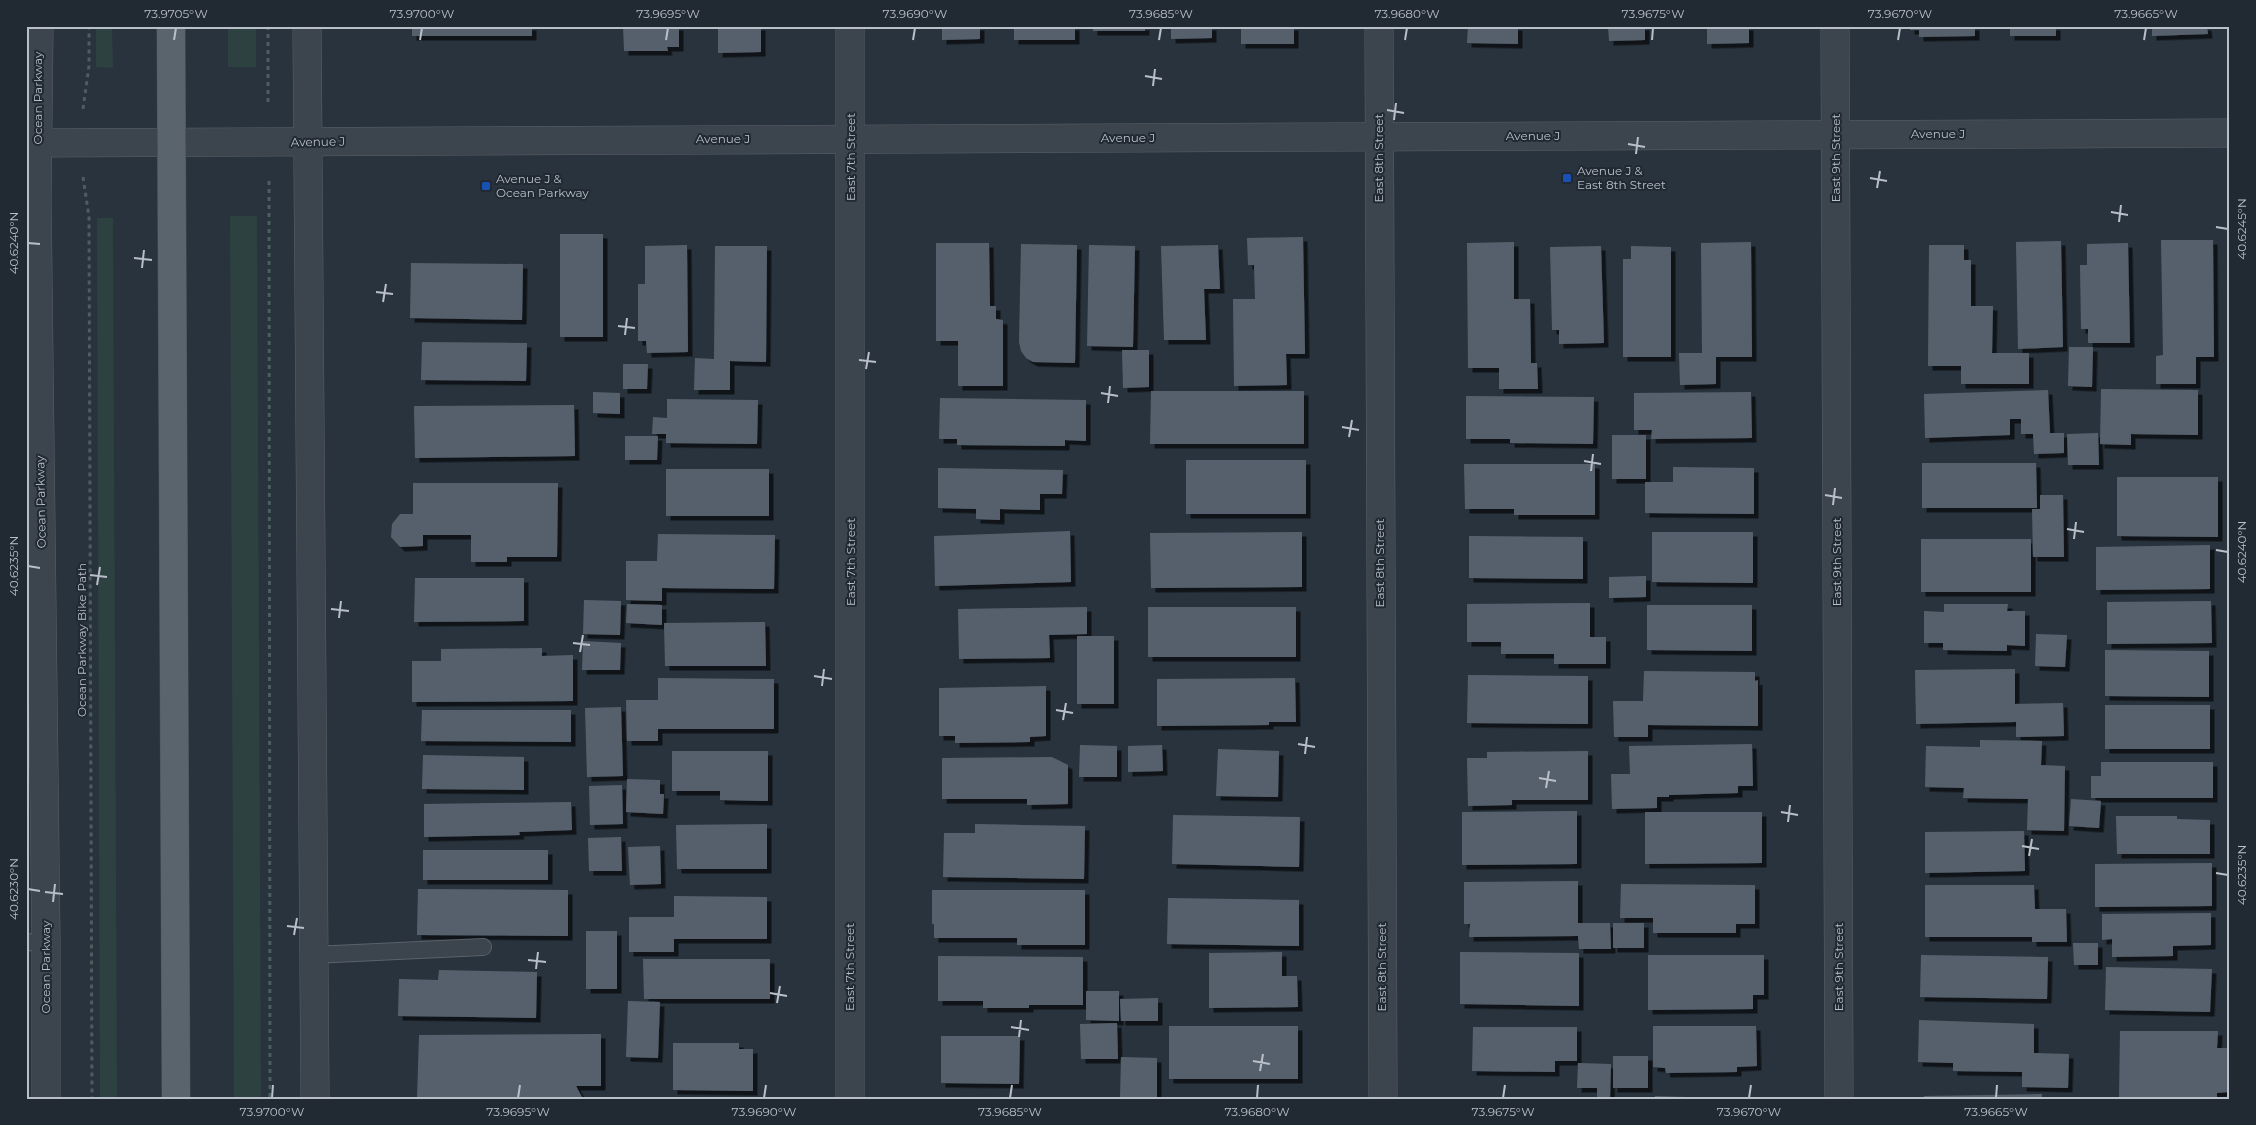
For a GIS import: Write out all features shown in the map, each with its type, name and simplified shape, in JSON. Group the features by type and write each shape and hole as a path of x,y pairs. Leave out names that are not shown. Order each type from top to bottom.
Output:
{"main road":[{"path":"171,26 176,1099"}],"street":[{"name":"Ocean Parkway","path":"39,26 32,143 37,199 34,634 36,943 46,1099"},
{"path":"307,26 314,1099"},
{"name":"East 7th Street","path":"850,26 850,1099"},
{"name":"East 8th Street","path":"1379,26 1382,1099"},
{"name":"East 9th Street","path":"1835,26 1839,1099"},
{"name":"Avenue J","path":"32,143 2230,133"}],"lane":[{"path":"313,955 483,947"}],"path":[{"path":"83,101 89,66 89,26"},
{"path":"268,26 268,102"},
{"name":"Ocean Parkway Bike Path","path":"83,181 89,227 92,1099"},
{"path":"269,181 270,1099"}],"green space":[{"path":"96,26 112,26 113,68 96,67"},
{"path":"228,26 256,26 256,67 228,67"},
{"path":"230,216 257,216 261,1099 234,1099"},
{"path":"97,218 113,218 117,1099 100,1099"}],"building":[{"path":"412,26 532,26 532,36 412,36"},
{"path":"623,26 679,26 679,47 667,47 668,51 624,51"},
{"path":"718,26 761,26 761,52 718,53"},
{"path":"942,26 980,26 980,39 942,40"},
{"path":"1014,26 1075,26 1075,40 1014,40"},
{"path":"1093,26 1145,26 1145,31 1093,31"},
{"path":"1171,26 1212,26 1212,38 1171,39"},
{"path":"1241,26 1294,26 1294,44 1241,44"},
{"path":"1468,26 1518,26 1518,44 1467,43"},
{"path":"1608,26 1645,26 1645,40 1609,41"},
{"path":"1707,26 1749,26 1749,43 1707,44"},
{"path":"1910,26 1975,26 1975,36 1919,37 1919,30 1910,30"},
{"path":"2010,26 2056,26 2056,36 2010,36"},
{"path":"2152,26 2207,26 2208,34 2152,36"},
{"path":"560,234 603,234 603,337 560,337"},
{"path":"1303,237 1305,354 1286,354 1287,385 1234,386 1233,299 1255,299 1254,265 1248,265 1247,238"},
{"path":"2161,240 2213,240 2214,357 2196,357 2196,384 2156,384 2156,356 2163,355"},
{"path":"2061,241 2063,347 2018,349 2016,242"},
{"path":"1514,242 1514,299 1530,299 1531,363 1537,363 1538,389 1499,389 1499,368 1468,368 1467,243"},
{"path":"1751,242 1752,357 1716,357 1716,384 1680,385 1679,353 1702,353 1701,243"},
{"path":"936,243 989,243 990,306 996,306 996,319 1003,320 1003,386 958,386 958,341 936,341"},
{"path":"2128,243 2130,343 2088,343 2088,329 2081,329 2080,265 2087,265 2087,244"},
{"path":"1021,244 1077,245 1075,363 1033,362 1026,358 1021,351 1019,342"},
{"path":"687,245 688,352 647,353 646,341 638,341 638,284 645,284 645,246"},
{"path":"1089,245 1135,246 1133,347 1087,346"},
{"path":"1218,245 1220,289 1204,289 1206,340 1164,340 1161,246"},
{"path":"1929,245 1964,245 1964,260 1971,260 1971,306 1993,306 1992,353 2029,353 2029,384 1961,384 1961,366 1928,366"},
{"path":"715,246 767,246 766,362 730,361 730,390 694,390 695,358 714,359"},
{"path":"1601,246 1604,343 1559,344 1559,330 1552,330 1550,247"},
{"path":"1631,246 1671,247 1671,357 1623,357 1623,259 1631,259"},
{"path":"411,263 523,264 522,320 410,318"},
{"path":"422,342 527,343 526,381 421,380"},
{"path":"2069,347 2093,347 2092,387 2068,386"},
{"path":"1122,350 1149,350 1149,387 1123,388"},
{"path":"623,364 648,364 647,389 623,389"},
{"path":"2101,389 2198,390 2198,435 2131,434 2131,445 2100,444"},
{"path":"2048,390 2050,433 2064,433 2064,453 2034,454 2033,434 2021,434 2021,419 2010,419 2010,435 1925,438 1924,394"},
{"path":"1151,391 1304,391 1304,444 1150,444"},
{"path":"593,392 620,393 620,414 593,413"},
{"path":"1751,392 1752,438 1651,439 1652,430 1634,430 1634,393"},
{"path":"1466,396 1594,397 1593,444 1510,443 1510,439 1466,439"},
{"path":"940,398 1086,400 1086,441 1065,440 1065,446 957,445 957,439 939,439"},
{"path":"667,399 758,400 757,444 666,443 666,434 652,434 653,417 667,418"},
{"path":"574,405 575,456 415,458 414,406"},
{"path":"2098,433 2099,465 2068,465 2067,434"},
{"path":"1612,435 1646,435 1646,479 1612,479"},
{"path":"625,436 658,436 657,460 625,460"},
{"path":"1186,460 1306,460 1306,514 1186,514"},
{"path":"1922,463 2036,463 2037,508 1922,508"},
{"path":"1464,464 1595,464 1595,515 1514,515 1514,509 1465,509"},
{"path":"1673,467 1754,468 1754,514 1645,513 1645,482 1673,482"},
{"path":"938,468 1063,470 1062,494 1040,494 1040,510 1000,509 1000,520 976,519 976,509 938,508"},
{"path":"666,469 769,469 769,516 666,516"},
{"path":"2117,477 2218,477 2218,537 2117,536"},
{"path":"413,483 558,483 557,557 507,557 507,562 471,562 471,535 423,535 423,546 400,547 391,537 392,524 400,514 413,514"},
{"path":"2040,495 2063,495 2064,557 2033,557 2032,509 2040,509"},
{"path":"1070,531 1071,582 935,586 934,536"},
{"path":"1302,532 1302,587 1151,588 1150,533"},
{"path":"1652,532 1753,532 1753,583 1652,582"},
{"path":"658,534 775,535 774,589 662,588 662,601 626,600 626,561 657,561"},
{"path":"1469,536 1583,537 1583,579 1469,578"},
{"path":"1921,539 2031,539 2031,592 1921,592"},
{"path":"2210,545 2210,589 2096,590 2096,547"},
{"path":"1646,576 1646,597 1609,598 1609,577"},
{"path":"415,578 524,578 524,621 414,622"},
{"path":"584,600 621,601 620,635 583,634"},
{"path":"2211,601 2212,643 2107,644 2107,602"},
{"path":"1590,603 1590,637 1606,637 1606,664 1554,664 1554,654 1501,654 1501,642 1467,642 1467,604"},
{"path":"627,604 662,605 662,625 626,623"},
{"path":"1944,604 2008,604 2007,611 2025,611 2025,646 2007,645 2007,651 1943,650 1943,643 1924,643 1924,611 1944,612"},
{"path":"1647,605 1752,605 1752,651 1647,650"},
{"path":"1087,607 1087,634 1049,635 1050,658 959,659 958,609"},
{"path":"1148,607 1296,607 1296,657 1148,657"},
{"path":"765,622 766,666 665,666 664,623"},
{"path":"2036,634 2067,635 2065,667 2035,666"},
{"path":"1077,636 1114,636 1114,704 1077,704"},
{"path":"583,641 621,643 620,670 582,670"},
{"path":"542,648 542,656 573,655 573,701 412,702 412,661 441,661 441,649"},
{"path":"2105,650 2209,651 2209,697 2105,696"},
{"path":"2015,669 2015,704 2063,703 2064,736 2016,737 2016,722 1916,724 1915,670"},
{"path":"1644,671 1755,672 1755,681 1758,680 1758,726 1648,725 1648,737 1614,737 1613,701 1643,701"},
{"path":"1468,675 1588,676 1588,724 1467,723"},
{"path":"658,678 774,679 774,729 658,729 658,741 627,741 626,700 658,700"},
{"path":"1295,678 1296,722 1269,722 1269,725 1157,726 1157,679"},
{"path":"1046,686 1046,736 1030,737 1030,742 955,743 955,736 939,736 939,688"},
{"path":"2105,705 2210,705 2210,749 2105,749"},
{"path":"621,707 623,776 587,777 585,708"},
{"path":"422,710 571,710 571,742 421,741"},
{"path":"1980,740 2042,741 2041,765 2065,766 2064,831 2027,830 2028,799 1963,798 1964,788 1925,787 1926,746 1980,747"},
{"path":"1752,744 1753,786 1738,786 1738,793 1669,795 1669,797 1657,797 1657,808 1612,809 1611,774 1630,774 1629,746"},
{"path":"1080,745 1117,746 1117,777 1079,777"},
{"path":"1162,745 1163,771 1128,772 1128,746"},
{"path":"1218,749 1279,751 1278,797 1216,796"},
{"path":"672,751 768,751 768,801 720,800 720,791 672,791"},
{"path":"1588,751 1588,800 1512,800 1512,805 1468,806 1467,758 1487,758 1487,752"},
{"path":"423,755 524,757 524,790 422,789"},
{"path":"1052,757 1068,765 1068,804 1027,805 1027,799 942,799 942,758"},
{"path":"2101,762 2213,762 2213,798 2091,798 2091,776 2101,776"},
{"path":"627,779 660,780 660,794 664,794 663,814 626,812"},
{"path":"622,785 623,824 590,825 589,786"},
{"path":"2071,799 2101,801 2099,828 2069,826"},
{"path":"571,802 572,830 519,832 520,835 424,837 424,804"},
{"path":"1577,811 1577,864 1462,865 1462,812"},
{"path":"1645,812 1762,812 1762,863 1645,864"},
{"path":"1173,815 1300,817 1299,867 1172,864"},
{"path":"2116,816 2177,816 2177,819 2210,820 2210,854 2117,854"},
{"path":"767,824 767,869 677,869 676,825"},
{"path":"975,824 1085,826 1084,879 943,877 944,833 975,833"},
{"path":"2024,831 2025,871 1925,873 1925,832"},
{"path":"621,837 622,871 589,871 588,838"},
{"path":"660,846 661,884 630,885 628,847"},
{"path":"423,850 548,850 548,880 423,880"},
{"path":"2212,863 2212,906 2095,907 2095,864"},
{"path":"1578,881 1578,923 1610,923 1611,949 1579,949 1578,936 1469,937 1470,924 1464,924 1464,882"},
{"path":"1621,884 1755,885 1755,924 1736,924 1736,933 1653,933 1653,918 1620,918"},
{"path":"1925,885 2034,885 2035,909 2066,909 2067,942 2032,942 2032,937 1925,937"},
{"path":"418,889 568,890 568,936 417,935"},
{"path":"932,890 1085,890 1085,945 1017,945 1017,938 934,938"},
{"path":"674,896 767,897 767,939 674,939 674,952 629,952 629,917 674,917"},
{"path":"1168,898 1299,900 1299,946 1167,944"},
{"path":"2211,913 2211,945 2173,946 2173,956 2112,957 2112,939 2102,940 2102,914"},
{"path":"1613,923 1644,923 1644,948 1613,948"},
{"path":"586,931 617,931 617,989 586,989"},
{"path":"2073,943 2098,943 2098,965 2074,965"},
{"path":"1282,952 1282,976 1297,976 1298,1007 1209,1008 1209,953"},
{"path":"1460,952 1579,953 1579,1006 1460,1004"},
{"path":"1648,955 1764,955 1764,995 1753,995 1753,1009 1648,1010"},
{"path":"1921,955 2048,957 2047,999 1920,997"},
{"path":"938,956 1083,957 1083,1005 1029,1005 1029,1008 983,1008 983,1001 938,1001"},
{"path":"643,959 770,959 770,999 644,999"},
{"path":"2106,967 2212,969 2210,1012 2105,1010"},
{"path":"439,970 537,972 536,1018 398,1016 399,979 438,980"},
{"path":"1086,991 1119,991 1119,1021 1086,1020"},
{"path":"1158,998 1158,1021 1121,1021 1120,999"},
{"path":"628,1001 660,1002 658,1058 626,1057"},
{"path":"1919,1020 2034,1024 2034,1053 2069,1054 2068,1088 2022,1087 2022,1072 1953,1071 1953,1063 1918,1062"},
{"path":"1117,1023 1118,1059 1081,1059 1080,1024"},
{"path":"1169,1026 1298,1026 1298,1079 1169,1079"},
{"path":"1653,1026 1756,1026 1757,1066 1737,1067 1737,1072 1666,1073 1665,1068 1653,1067"},
{"path":"1473,1027 1577,1027 1577,1061 1555,1061 1555,1072 1472,1071"},
{"path":"2120,1031 2218,1031 2217,1048 2229,1048 2228,1092 2217,1093 2217,1099 2119,1099"},
{"path":"601,1034 601,1086 576,1086 583,1099 417,1099 419,1035"},
{"path":"941,1036 1020,1036 1019,1084 941,1083"},
{"path":"673,1043 739,1043 739,1049 753,1049 753,1091 673,1090"},
{"path":"1613,1056 1648,1056 1648,1088 1613,1088"},
{"path":"1121,1057 1157,1058 1157,1099 1120,1099"},
{"path":"1578,1063 1611,1064 1610,1099 1597,1099 1597,1088 1577,1088"},
{"path":"2042,1094 2042,1099 1924,1099 1924,1096"},
{"path":"1655,1096 1686,1097 1686,1099 1655,1099"}],"place":[{"name":"Avenue J & East 8th Street","path":"1567,178"},
{"name":"Avenue J & Ocean Parkway","path":"486,186"}]}
